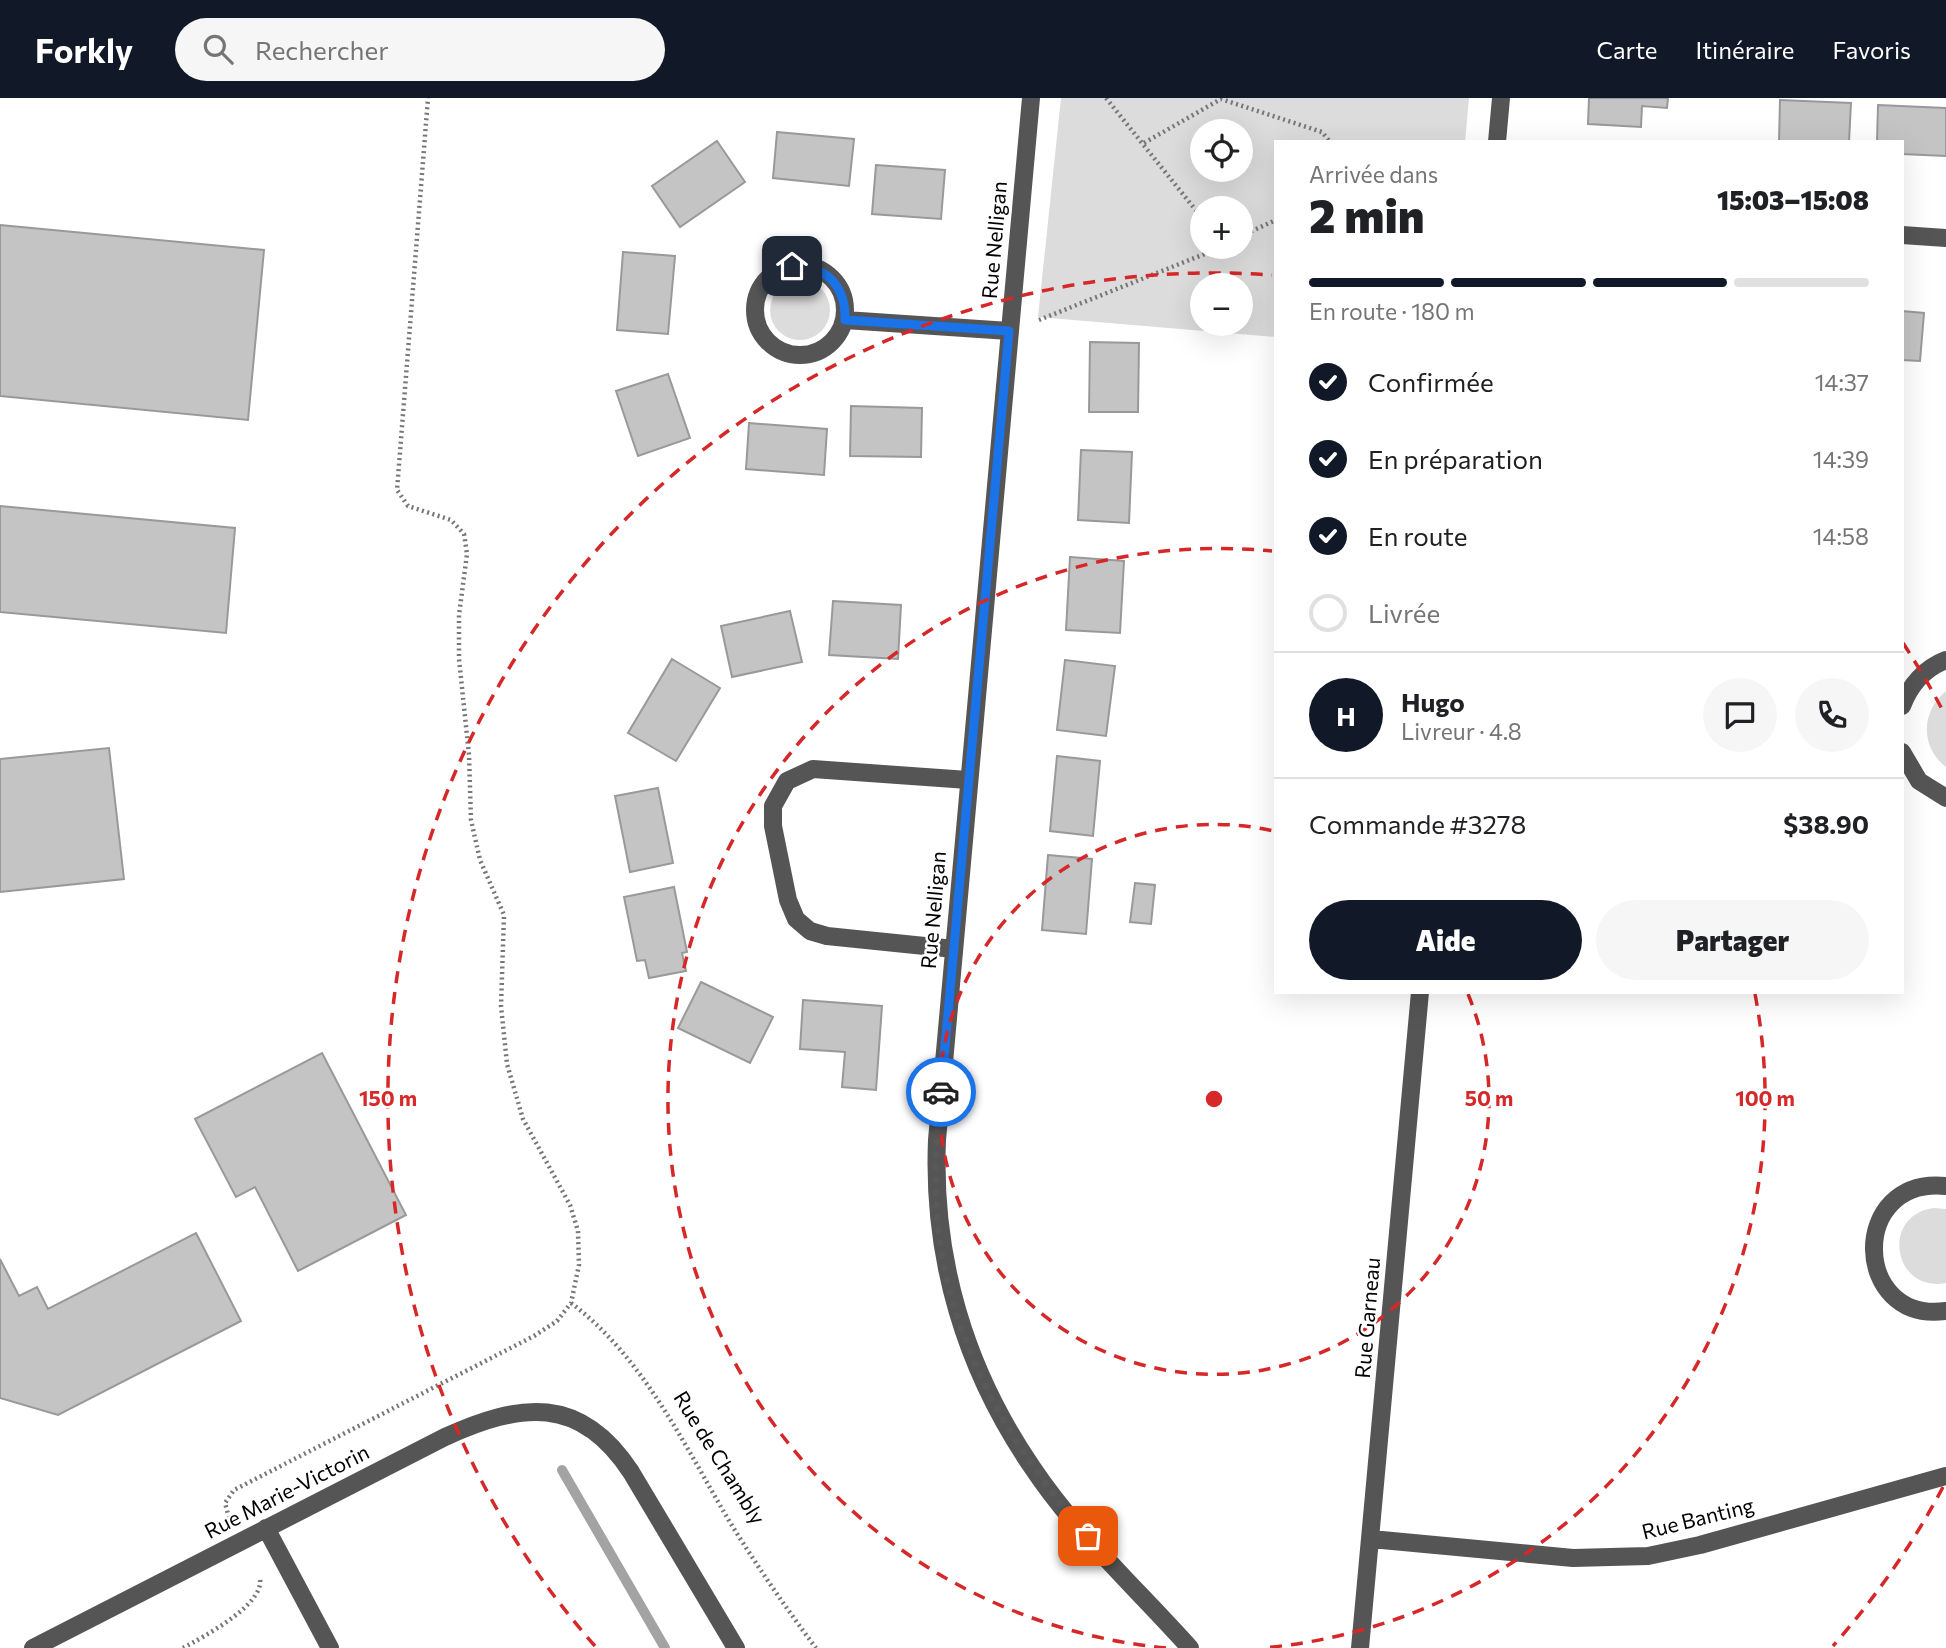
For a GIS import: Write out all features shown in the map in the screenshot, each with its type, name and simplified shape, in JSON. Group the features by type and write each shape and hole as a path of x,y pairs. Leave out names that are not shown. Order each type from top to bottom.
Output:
{"street":[{"name":"Rue Nelligan","path":"1031,98 968,780 937,1140 936,1199 943,1258 958,1315 986,1386 1032,1467 1055,1498 1190,1648"},
{"path":"1497,140 1501,98"},
{"path":"1904,235 1946,238"},
{"path":"807,266 832,279 841,291 845,320 829,345 816,353 801,356 772,346 762,335 755,306 767,280 779,271 807,266"},
{"path":"845,320 1009,331"},
{"path":"1904,700 1907,692 1923,674 1946,660"},
{"path":"1904,755 1919,781 1946,798"},
{"path":"954,949 827,936 802,926 788,900 772,816 780,788 794,775 813,769 968,780"},
{"name":"Rue Garneau","path":"1360,1648 1420,994"},
{"path":"1946,1186 1913,1189 1895,1200 1881,1217 1873,1237 1873,1258 1880,1279 1893,1297 1912,1308 1934,1313 1946,1311"},
{"name":"Rue Marie-Victorin","path":"33,1648 445,1437 494,1416 533,1411 571,1419 599,1435 621,1457 736,1648"},
{"name":"Rue Banting","path":"1371,1539 1573,1558 1648,1556 1700,1545 1946,1476"},
{"path":"266,1528 330,1648"}],"path":[{"path":"428,98 397,491 408,506 451,520 464,534 467,554 460,615 459,659 468,733 473,838 504,915 502,1026 512,1083 527,1127 570,1205 578,1231 579,1265 570,1303"},
{"path":"1106,98 1190,202"},
{"path":"1144,143 1221,99 1322,132 1328,140"},
{"path":"1253,231 1274,221"},
{"path":"1009,331 1192,259"},
{"name":"Rue Marie-Victorin","path":"227,1513 226,1497 233,1490 534,1336 557,1321 570,1303"},
{"name":"Rue de Chambly","path":"570,1303 606,1335 630,1363 731,1522 816,1648"},
{"path":"183,1648 233,1618 250,1602 261,1583"}],"shaded area":[{"path":"1061,98 1469,98 1465,140 1274,140 1274,337 1253,335 1253,273 1190,273 1190,330 1038,317"},
{"path":"794,280 806,280 825,293 830,310 828,322 817,335 806,340 794,340 775,327 770,316 770,304 783,285"},
{"path":"1946,691 1946,767 1932,750 1927,729 1932,708"},
{"path":"1934,1208 1946,1209 1946,1283 1928,1283 1914,1276 1905,1266 1900,1252 1900,1237 1906,1224 1917,1214"}],"building":[{"path":"1589,98 1668,98 1667,108 1642,106 1641,127 1588,124"},
{"path":"1780,100 1851,103 1849,140 1779,140"},
{"path":"1878,105 1946,108 1946,156 1904,154 1904,140 1877,140"},
{"path":"777,132 854,139 849,186 773,178"},
{"path":"717,141 745,182 680,227 652,186"},
{"path":"876,165 945,170 941,219 872,214"},
{"path":"0,225 264,250 248,420 0,396"},
{"path":"623,252 675,256 668,334 617,330"},
{"path":"1904,311 1924,313 1920,361 1904,360"},
{"path":"1090,342 1139,343 1138,412 1089,412"},
{"path":"668,374 690,438 638,456 616,391"},
{"path":"851,406 922,408 921,457 850,456"},
{"path":"749,423 827,429 824,475 746,469"},
{"path":"1081,450 1132,452 1129,523 1078,520"},
{"path":"0,506 235,528 226,633 0,612"},
{"path":"1070,557 1124,561 1120,633 1066,630"},
{"path":"833,601 901,605 898,659 829,655"},
{"path":"790,611 802,662 732,677 721,626"},
{"path":"672,659 720,688 676,761 628,733"},
{"path":"1065,660 1115,666 1106,736 1057,730"},
{"path":"109,748 124,879 0,892 0,759"},
{"path":"1057,756 1100,761 1093,836 1050,831"},
{"path":"658,788 673,863 630,872 615,796"},
{"path":"1048,855 1092,859 1086,934 1042,930"},
{"path":"1135,883 1155,885 1151,924 1130,922"},
{"path":"674,887 687,952 682,953 686,971 649,978 645,960 637,961 624,897"},
{"path":"701,982 773,1017 750,1063 678,1028"},
{"path":"803,1000 882,1006 876,1090 842,1087 845,1052 800,1049"},
{"path":"322,1053 406,1215 298,1271 255,1187 236,1197 195,1119"},
{"path":"196,1233 241,1321 58,1415 0,1398 0,1259 19,1296 37,1287 48,1309"}],"waterway":[{"path":"562,1470 665,1648"}],"way so far":[{"path":"941,1092 936,1169 938,1228 949,1287 958,1315 977,1366 1010,1431 1043,1483 1088,1536"}],"route":[{"path":"792,266 807,266 832,279 841,291 845,320 1009,331 941,1092"}]}
